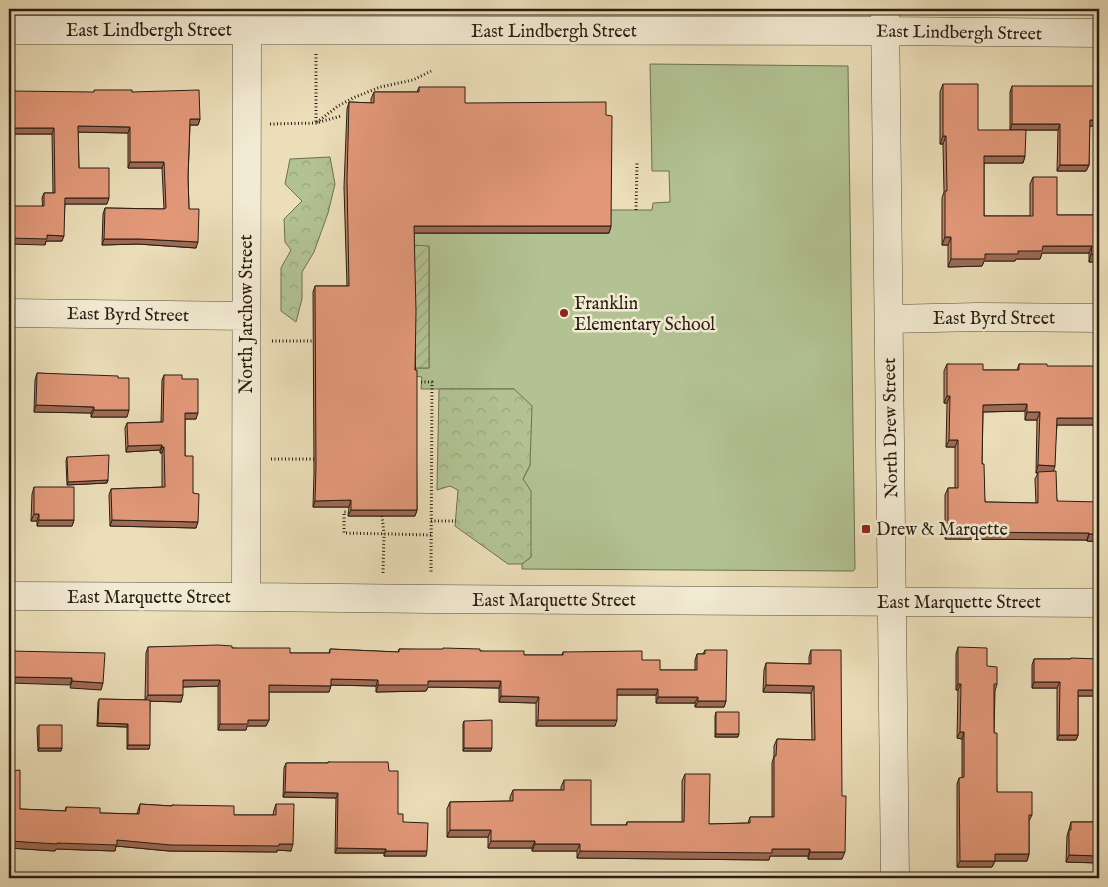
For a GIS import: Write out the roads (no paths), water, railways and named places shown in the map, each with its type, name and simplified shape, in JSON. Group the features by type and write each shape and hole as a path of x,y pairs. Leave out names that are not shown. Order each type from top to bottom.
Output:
{"street":[{"name":"East Lindbergh Street","path":"9,30 316,31 885,20 1099,33"},
{"name":"North Drew Street","path":"885,20 895,878"},
{"name":"North Jarchow Street","path":"246,31 246,597"},
{"name":"East Byrd Street","path":"9,313 246,328"},
{"name":"East Byrd Street","path":"888,319 1099,318"},
{"name":"East Marquette Street","path":"9,596 1099,603"}],"place":[{"name":"Franklin Elementary School","path":"564,313"},
{"name":"Drew & Marqette","path":"866,529"}]}
